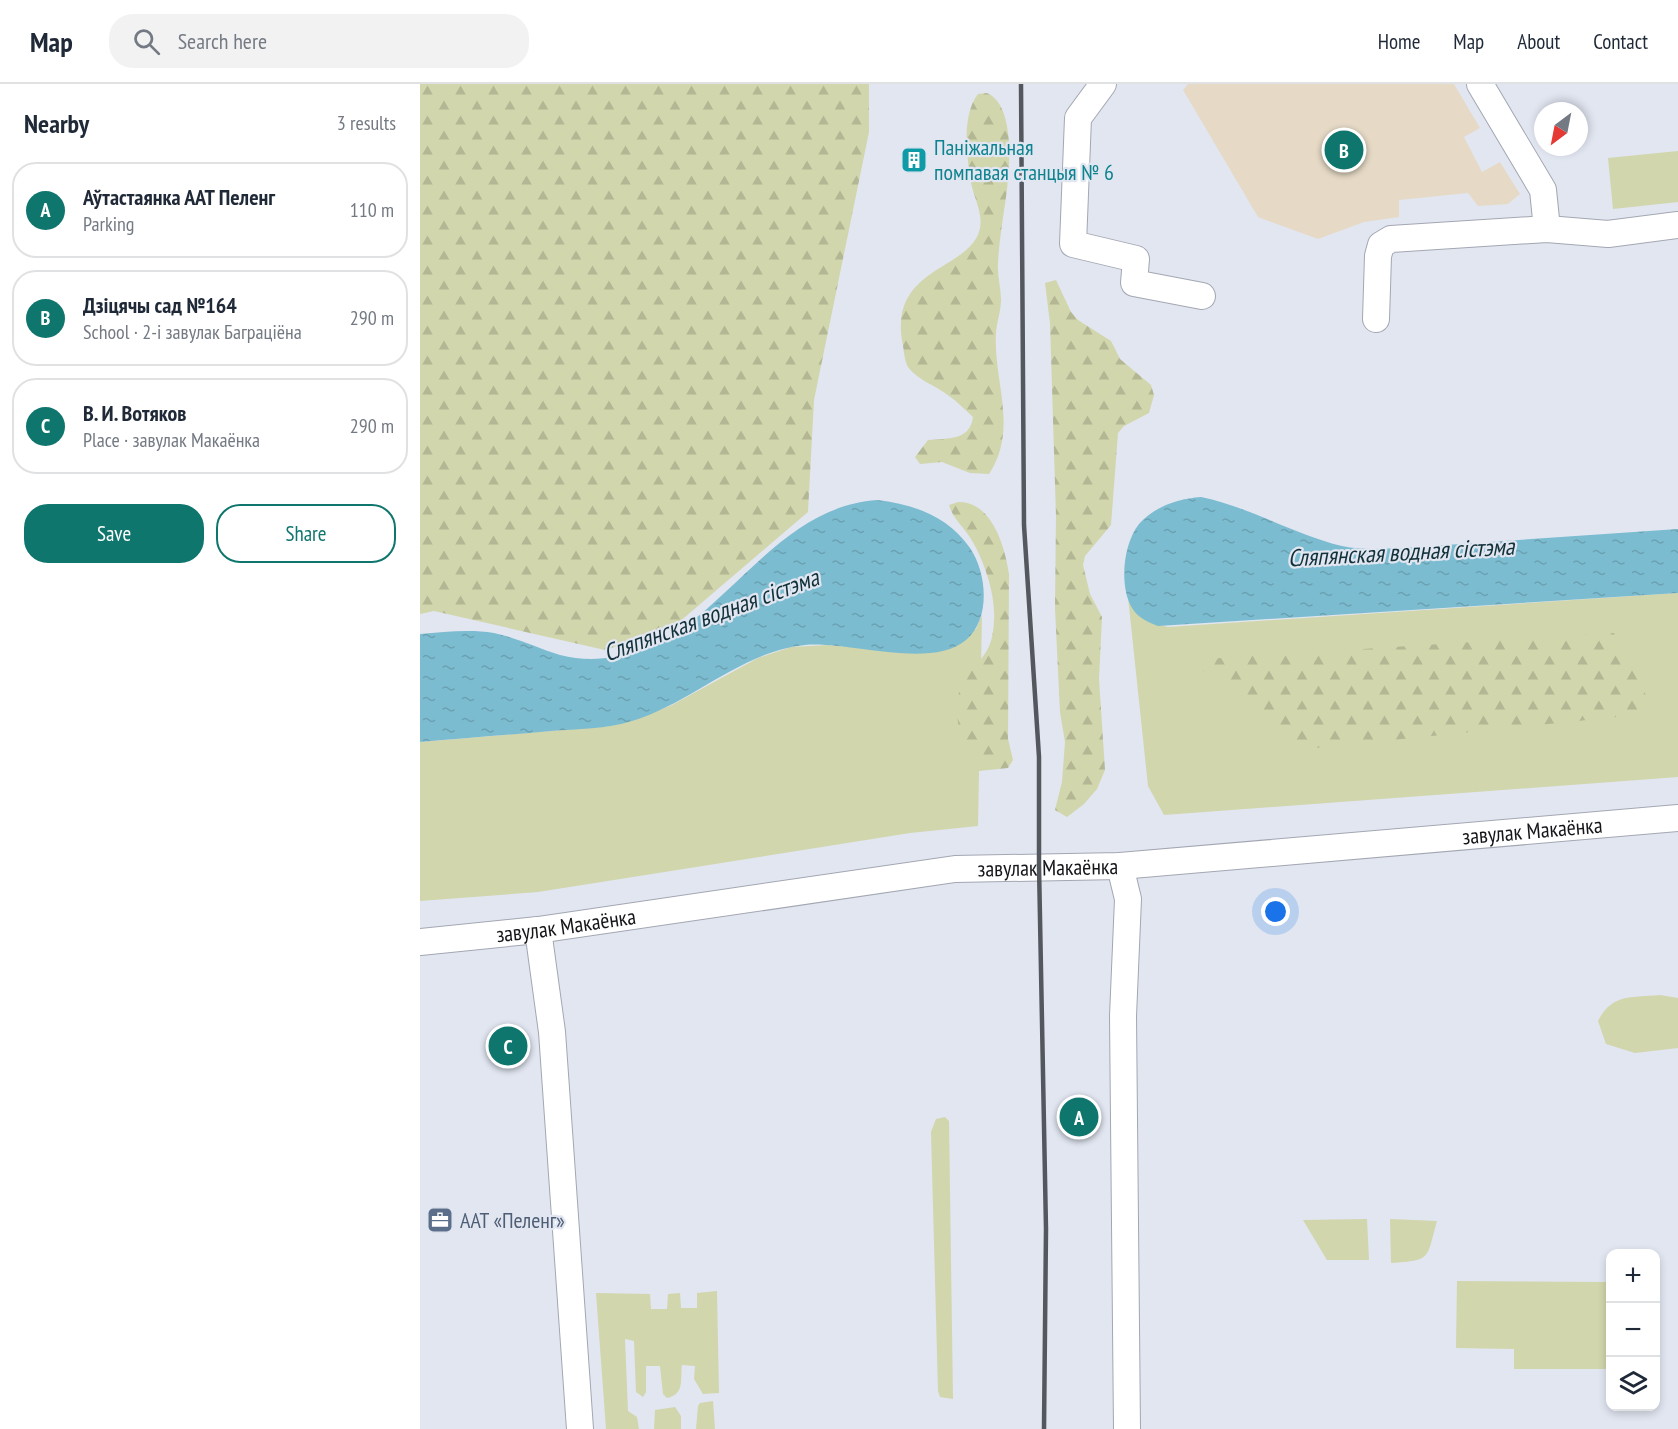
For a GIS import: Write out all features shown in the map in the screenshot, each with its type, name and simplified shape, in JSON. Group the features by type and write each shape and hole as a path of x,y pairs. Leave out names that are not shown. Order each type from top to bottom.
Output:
{"street":[{"path":"1103,84 1078,118 1073,244 1136,259 1134,284 1202,296"},
{"path":"1480,84 1543,190 1547,229"},
{"path":"1376,319 1378,256 1381,245 1391,239 1547,229 1608,234 1678,225"},
{"name":"завулак Макаёнка","path":"420,942 538,930 955,869 1120,866 1678,818"},
{"path":"1120,866 1128,899 1123,1016 1127,1429"},
{"path":"538,930 552,1032 580,1429"}],"shaded area":[{"path":"1188,84 1454,84 1480,128 1464,137 1482,172 1500,162 1520,194 1508,204 1478,206 1468,193 1399,200 1399,217 1364,222 1318,239 1258,217 1183,90"}],"green space":[{"path":"420,84 869,84 869,132 814,400 808,512 671,629 605,650 434,611 420,614"},
{"path":"987,93 1001,106 1009,143 1006,195 999,246 998,268 1001,300 996,332 1004,422 998,457 989,474 970,473 942,462 920,464 915,457 928,440 957,437 963,434 971,425 973,417 944,392 912,372 905,358 902,340 902,316 908,297 919,283 963,253 974,242 980,228 979,211 969,173 967,125 978,94"},
{"path":"1678,151 1678,202 1613,209 1608,158"},
{"path":"1056,280 1071,312 1078,320 1111,341 1120,359 1151,385 1154,395 1149,413 1124,426 1118,433 1111,525 1085,556 1083,565 1090,594 1102,617 1099,679 1105,770 1097,789 1084,804 1067,817 1055,810 1062,782 1065,742 1060,712 1055,608 1056,516 1050,323 1045,283"},
{"path":"958,502 980,509 988,517 1000,539 1007,563 1009,574 1008,739 1013,760 1008,768 979,771 962,738 959,726 957,701 960,690 988,648 993,633 994,612 989,579 981,558 949,505"},
{"path":"1678,593 1678,777 1164,815 1148,786 1128,597 1135,610 1144,618 1168,627"},
{"path":"982,615 978,826 910,833 538,892 420,901 420,742 610,726 631,721 672,705 758,658 791,647 828,645 916,653 976,629"},
{"path":"1614,633 1655,713 1296,750 1190,660"},
{"path":"1660,995 1678,998 1678,1048 1635,1053 1606,1044 1598,1021 1610,1006 1616,1001 1632,997"},
{"path":"945,1117 949,1121 953,1399 940,1397 938,1391 931,1132 936,1119"},
{"path":"1367,1219 1369,1260 1327,1260 1303,1220"},
{"path":"1390,1219 1437,1221 1425,1256 1414,1261 1391,1263"},
{"path":"1457,1281 1606,1282 1606,1369 1514,1369 1514,1349 1456,1348"},
{"path":"717,1291 719,1393 703,1394 694,1379 695,1366 682,1365 679,1390 667,1398 663,1394 660,1366 646,1366 646,1392 643,1397 636,1392 634,1341 625,1339 628,1411 637,1417 639,1429 606,1429 596,1293 650,1294 651,1309 667,1309 668,1294 680,1293 681,1308 697,1308 697,1293"},
{"path":"713,1401 715,1429 696,1429 698,1406 700,1403"},
{"path":"675,1407 681,1416 681,1429 654,1429 655,1410"}],"water":[{"name":"Сляпянская водная сістэма","path":"1201,497 1237,507 1324,541 1364,549 1678,529 1678,593 1158,626 1137,614 1128,599 1124,577 1129,542 1139,524 1152,512 1175,502"},
{"name":"Сляпянская водная сістэма","path":"877,500 904,505 940,520 961,537 976,558 984,595 980,620 966,640 951,649 911,654 823,645 782,649 738,667 654,713 622,724 420,742 420,634 466,631 494,633 560,655 577,658 594,659 626,654 657,642 687,625 797,530 821,516 848,505"}],"railway":[{"path":"1021,84 1024,525 1039,757 1046,1229 1044,1429"}],"place":[{"name":"Дзіцячы сад №164","path":"1344,150"},
{"name":"Паніжальная помпавая станцыя № 6","path":"914,160"},
{"name":"В. И. Вотяков","path":"508,1046"},
{"name":"Аўтастаянка ААТ Пеленг","path":"1079,1117"},
{"name":"ААТ «Пеленг»","path":"440,1220"}]}
